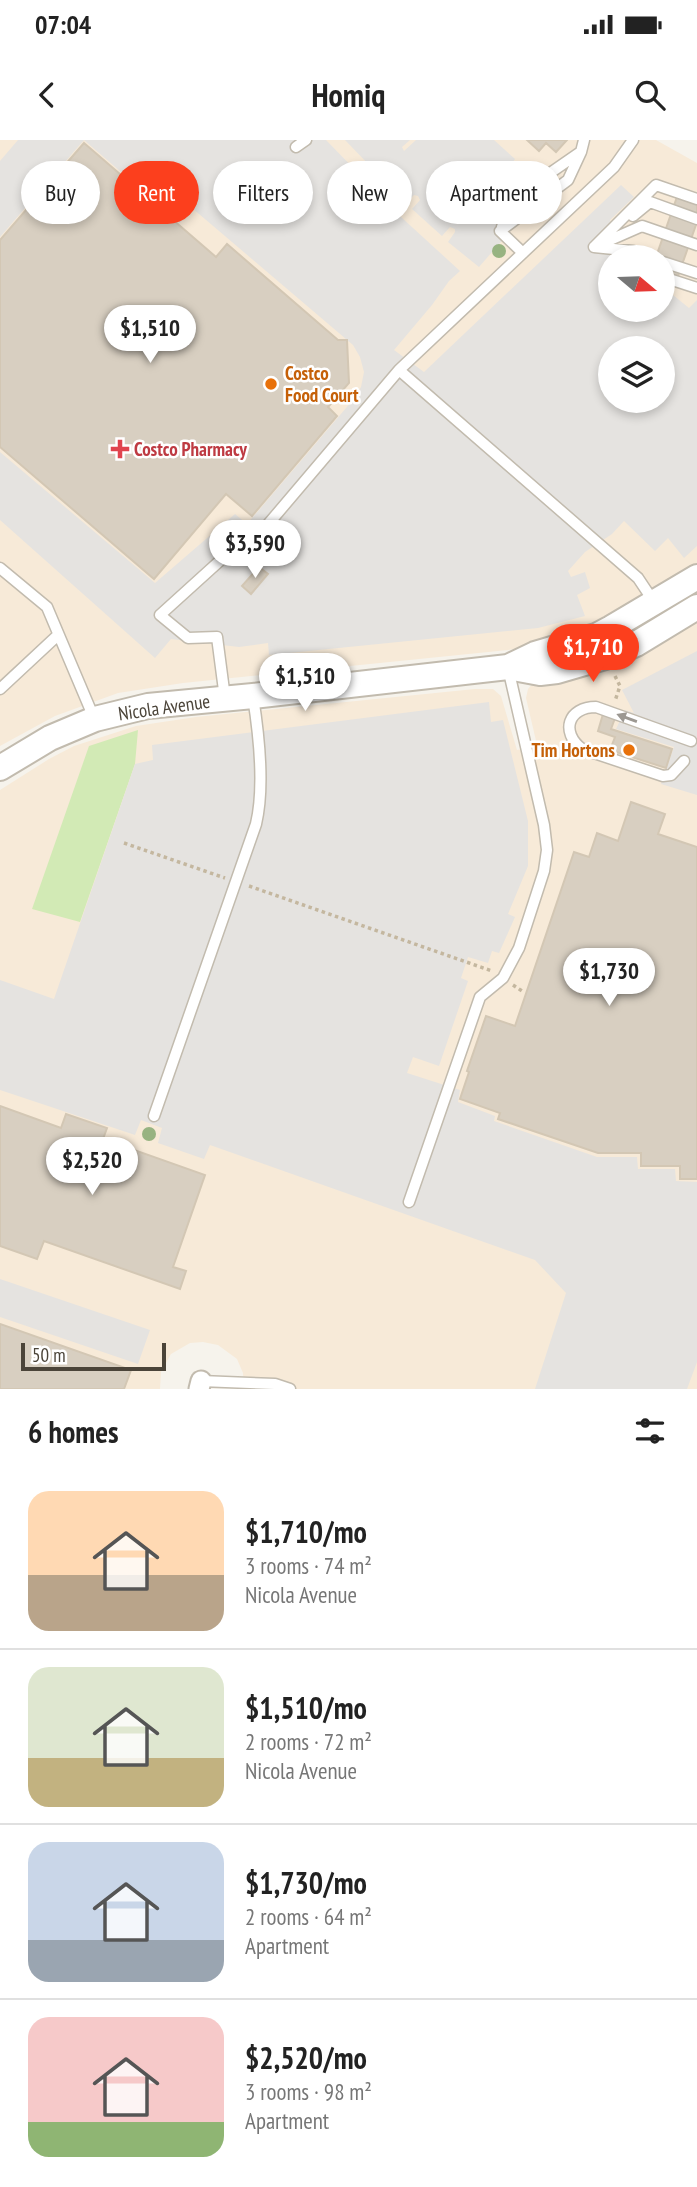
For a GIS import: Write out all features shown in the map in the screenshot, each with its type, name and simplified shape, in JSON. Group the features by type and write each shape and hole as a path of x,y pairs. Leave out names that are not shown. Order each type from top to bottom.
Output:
{"street":[{"name":"Nicola Avenue","path":"508,667 535,654 596,636 697,577"},
{"path":"665,628 668,614 697,589"},
{"path":"570,667 597,649 624,638 641,627 652,604"},
{"name":"Nicola Avenue","path":"0,768 50,738 94,719 148,706 508,667 540,673 570,667 636,644 697,607"}],"lane":[{"path":"296,147 306,140"},
{"path":"500,231 568,180 581,152 583,140"},
{"path":"225,699 217,637 188,638 160,615 234,548 253,542 399,370 614,167 633,140"},
{"path":"500,231 513,198 581,152"},
{"path":"594,247 656,185 697,199"},
{"path":"594,247 650,202 697,219"},
{"path":"594,247 642,226 697,245"},
{"path":"500,231 523,253"},
{"path":"594,247 598,249"},
{"path":"594,247 598,247"},
{"path":"676,266 697,273"},
{"path":"676,281 697,288"},
{"path":"399,370 638,579 650,596 652,604"},
{"path":"0,568 47,607 94,719"},
{"path":"0,689 58,635"},
{"path":"409,1202 480,997 503,978 519,948 544,871 547,850 544,825 508,667"},
{"path":"154,1116 260,807 257,721 253,696"},
{"path":"684,761 671,775 663,776 582,749 574,743 569,734 570,722 575,713 584,707 596,707 691,741"},
{"path":"200,1385 275,1384 290,1389"}],"path":[{"path":"611,712 620,687 615,675"},
{"path":"124,844 488,968 522,991"}],"shaded area":[{"path":"0,140 656,140 697,163 697,570 610,623 541,645 183,683 118,693 55,716 0,746"},
{"path":"18,140 84,140 66,161 21,161 21,213 0,237 0,161"},
{"path":"84,140 326,140 346,161 327,161 327,224 409,224 460,271 394,350 424,372 621,185 634,197 610,220 615,245 598,245 598,322 676,322 676,298 689,308 697,300 697,546 684,558 668,538 655,551 624,521 612,534 585,552 568,571 571,577 585,572 590,588 577,595 585,616 538,628 269,655 268,643 239,647 171,639 155,658 0,520 0,452 155,583 235,514 247,524 352,401 361,387 364,372 353,345 199,214 199,161 114,161 114,166"},
{"path":"345,140 410,140 402,147 404,151 416,140 494,140 515,159 426,161 426,222 412,209 420,200 418,196 412,197 412,161 365,161"},
{"path":"429,224 517,224 479,267 448,242 455,229 450,227 442,236"},
{"path":"697,614 697,1389 244,1389 243,1373 237,1359 218,1345 203,1342 190,1343 171,1354 161,1372 160,1389 0,1389 0,790 74,746 136,726 196,717 475,689 493,689 501,696 517,750 537,745 526,698 533,683"},
{"path":"697,651 697,795 661,784 674,747 616,729 625,710 634,713 622,690"},
{"path":"489,702 491,722 503,720 528,821 528,866 508,914 515,917 499,953 492,951 488,963 468,957 461,978 468,981 439,1066 413,1057 407,1073 460,1090 458,1102 495,1116 494,1121 597,1157 637,1157 638,1169 675,1169 676,1181 697,1182 697,1362 687,1389 535,1389 566,1293 535,1260 210,1145 204,1159 158,1143 162,1128 141,1120 135,1135 0,1090 0,980 54,999 135,764 153,760 152,745"},
{"path":"0,1279 150,1330 138,1364 0,1317"}],"green space":[{"path":"138,730 135,764 80,922 32,909 89,746"}],"building":[{"path":"527,140 567,140 556,152 546,143 539,151"},
{"path":"84,143 114,169 114,224 178,224 216,257 227,244 338,340 347,340 349,383 328,407 337,416 252,516 226,494 154,579 0,447 0,240 21,216 21,224 100,224 100,161 68,161"},
{"path":"678,194 697,201 697,222 678,276 676,245 660,245"},
{"path":"259,567 268,574 251,594 242,586"},
{"path":"603,714 615,718 611,729 672,749 666,768 610,750 615,737 598,731"},
{"path":"631,802 665,814 658,834 697,847 697,1179 680,1179 680,1166 641,1166 641,1153 598,1153 498,1119 500,1113 460,1099 486,1016 515,1026 574,852 589,857 597,833 618,841"},
{"path":"0,1106 61,1128 66,1114 107,1128 103,1139 205,1175 173,1267 186,1271 180,1289 44,1241 37,1259 0,1246"},
{"path":"0,1324 131,1370 124,1389 0,1389"}],"place":[{"name":"Costco Food Court","path":"271,384"},
{"name":"Costco Pharmacy","path":"120,449"},
{"name":"Tim Hortons","path":"629,750"}]}
